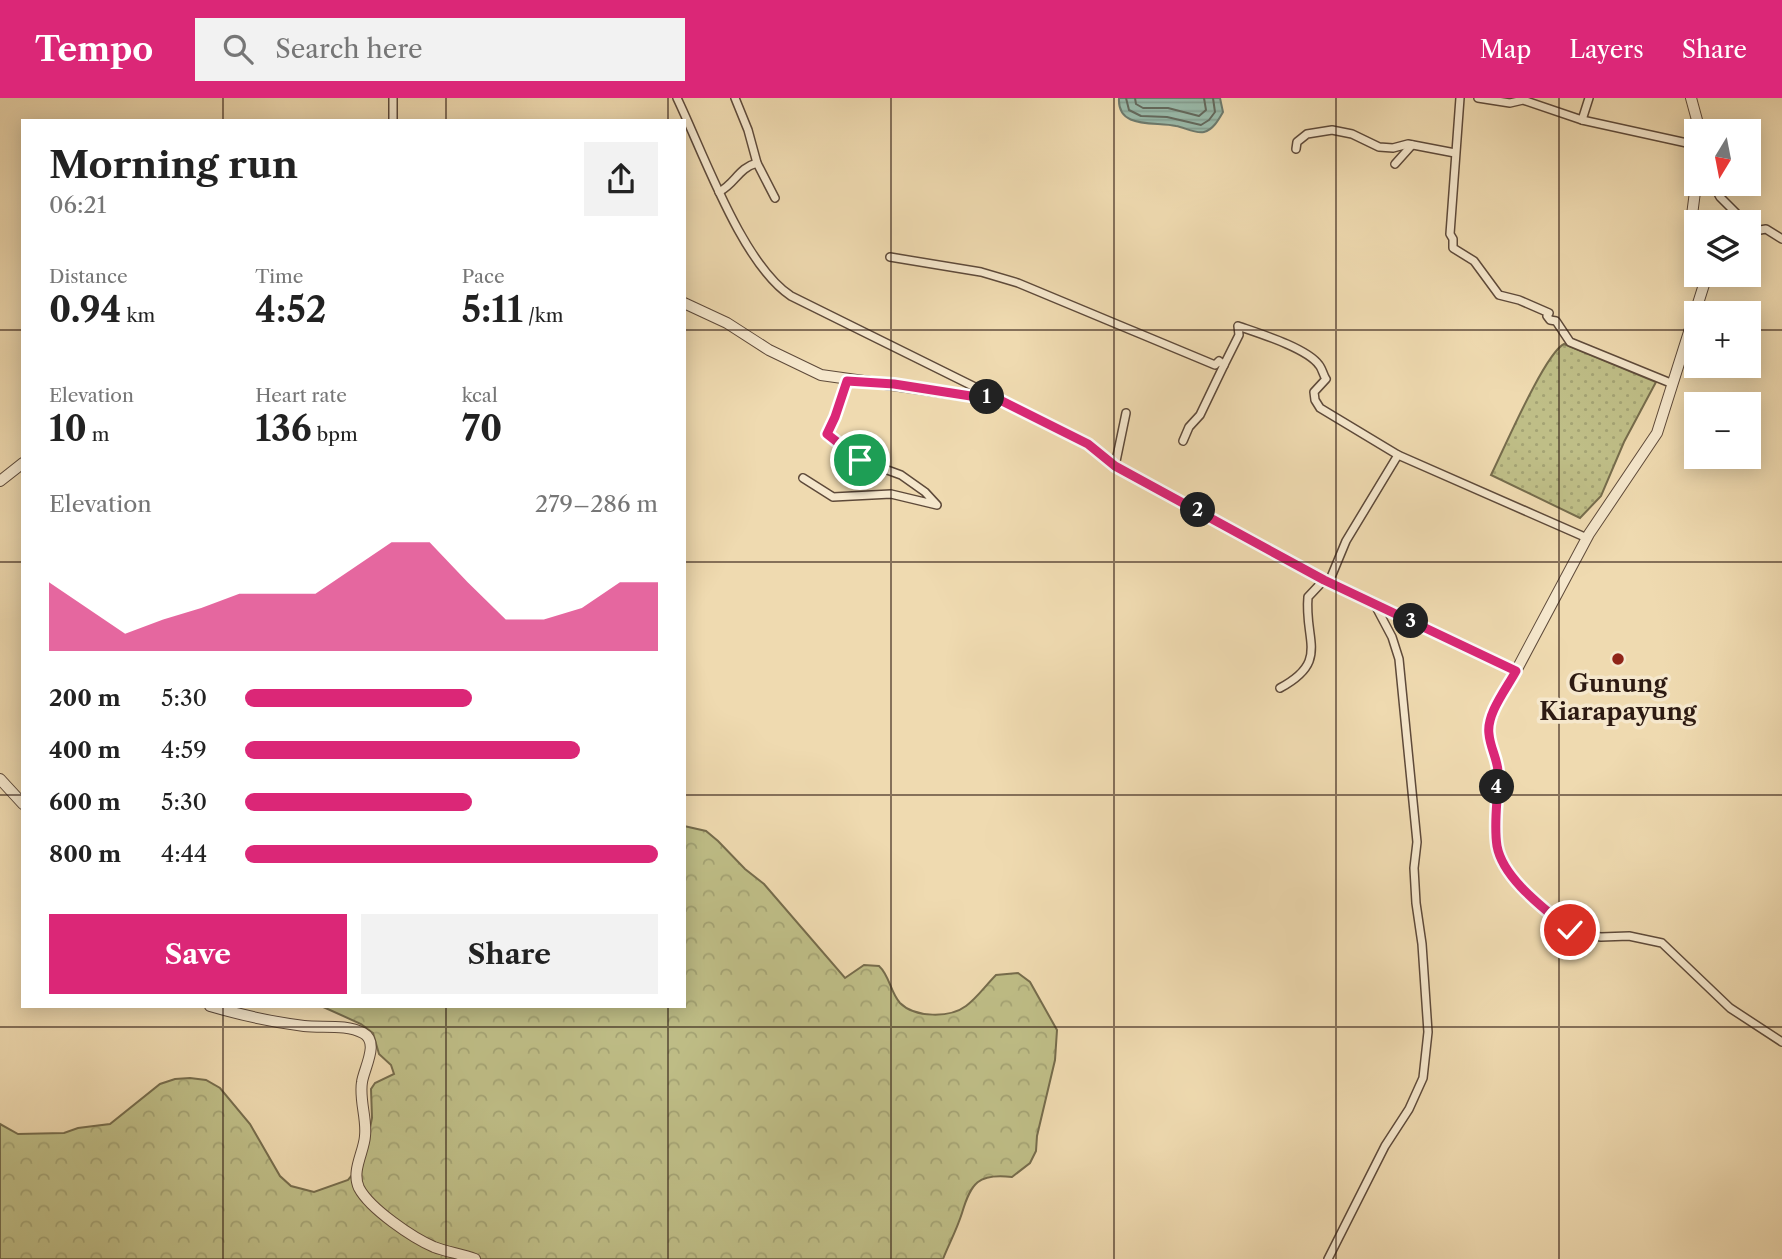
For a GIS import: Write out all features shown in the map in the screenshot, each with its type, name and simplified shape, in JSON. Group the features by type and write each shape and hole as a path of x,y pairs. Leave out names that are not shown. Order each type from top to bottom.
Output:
{"street":[{"path":"393,98 393,119"},
{"path":"677,98 719,192 749,247 766,272 785,292 1088,444 1115,466 1326,581 1516,671"},
{"path":"735,98 757,163 775,198"},
{"path":"1460,98 1450,234 1453,248 1474,261 1499,295 1549,313 1547,316 1556,321 1570,342 1673,384"},
{"path":"1478,98 1510,103 1523,100 1582,120 1684,142"},
{"path":"1582,120 1589,98"},
{"path":"1691,98 1697,119"},
{"path":"1296,149 1297,142 1307,134 1332,130 1352,134 1379,147 1412,145 1455,153"},
{"path":"1395,164 1412,145"},
{"path":"719,192 732,185 744,167 757,163"},
{"path":"1719,196 1733,210"},
{"path":"1761,230 1766,229 1782,239"},
{"path":"890,257 981,272 1018,283 1215,365 1219,361 1224,365"},
{"path":"1703,287 1657,433 1587,538 1496,708 1488,730 1497,766 1497,845 1504,865 1542,907 1570,930 1583,935 1629,936 1662,943 1730,1008 1782,1042"},
{"path":"686,304 727,323 809,371 847,381 894,384 977,397 994,397"},
{"path":"1183,441 1189,427 1200,415 1239,335 1238,326 1286,344 1320,365 1326,379 1314,392 1317,405 1398,455 1587,538"},
{"path":"803,478 834,497 891,494 937,505 925,492 901,475 860,460 828,437 827,433 847,381"},
{"path":"1115,466 1126,413"},
{"path":"1280,688 1294,680 1309,664 1311,653 1308,597 1326,581 1346,541 1398,455"},
{"path":"0,481 21,465"},
{"path":"1328,1259 1423,1078 1428,1032 1422,944 1416,903 1414,868 1417,842 1399,659 1392,638 1373,603"},
{"path":"0,779 21,802"},
{"path":"217,1008 243,1016 305,1026 338,1027 364,1034 369,1040 371,1050 362,1081 361,1101 366,1133 357,1168 359,1188 368,1199 415,1237 437,1248 475,1259"}],"green space":[{"path":"1564,344 1656,382 1624,442 1601,496 1580,518 1491,475 1546,365"},
{"path":"686,826 706,831 764,884 845,978 864,965 879,966 886,974 900,1003 914,1011 933,1015 951,1013 966,1006 996,975 1018,973 1030,982 1057,1030 1055,1060 1036,1151 1030,1163 1012,1177 991,1177 973,1187 943,1259 0,1259 0,1124 18,1134 64,1133 78,1128 110,1124 160,1084 175,1079 206,1080 220,1088 250,1124 280,1176 291,1186 314,1192 348,1180 363,1162 372,1118 371,1089 375,1083 394,1074 391,1065 379,1054 373,1033 361,1024 325,1008 686,1008"}],"water":[{"path":"1119,98 1220,98 1223,112 1210,129 1197,132 1176,126 1131,120 1120,108"}],"place":[{"name":"Gunung Kiarapayung","path":"1618,659"}],"route":[{"path":"860,460 827,434 847,381 894,384 977,397 994,397 1088,444 1115,466 1324,580 1516,671 1496,708 1488,730 1497,766 1497,845 1504,865 1519,884 1570,930"}]}
